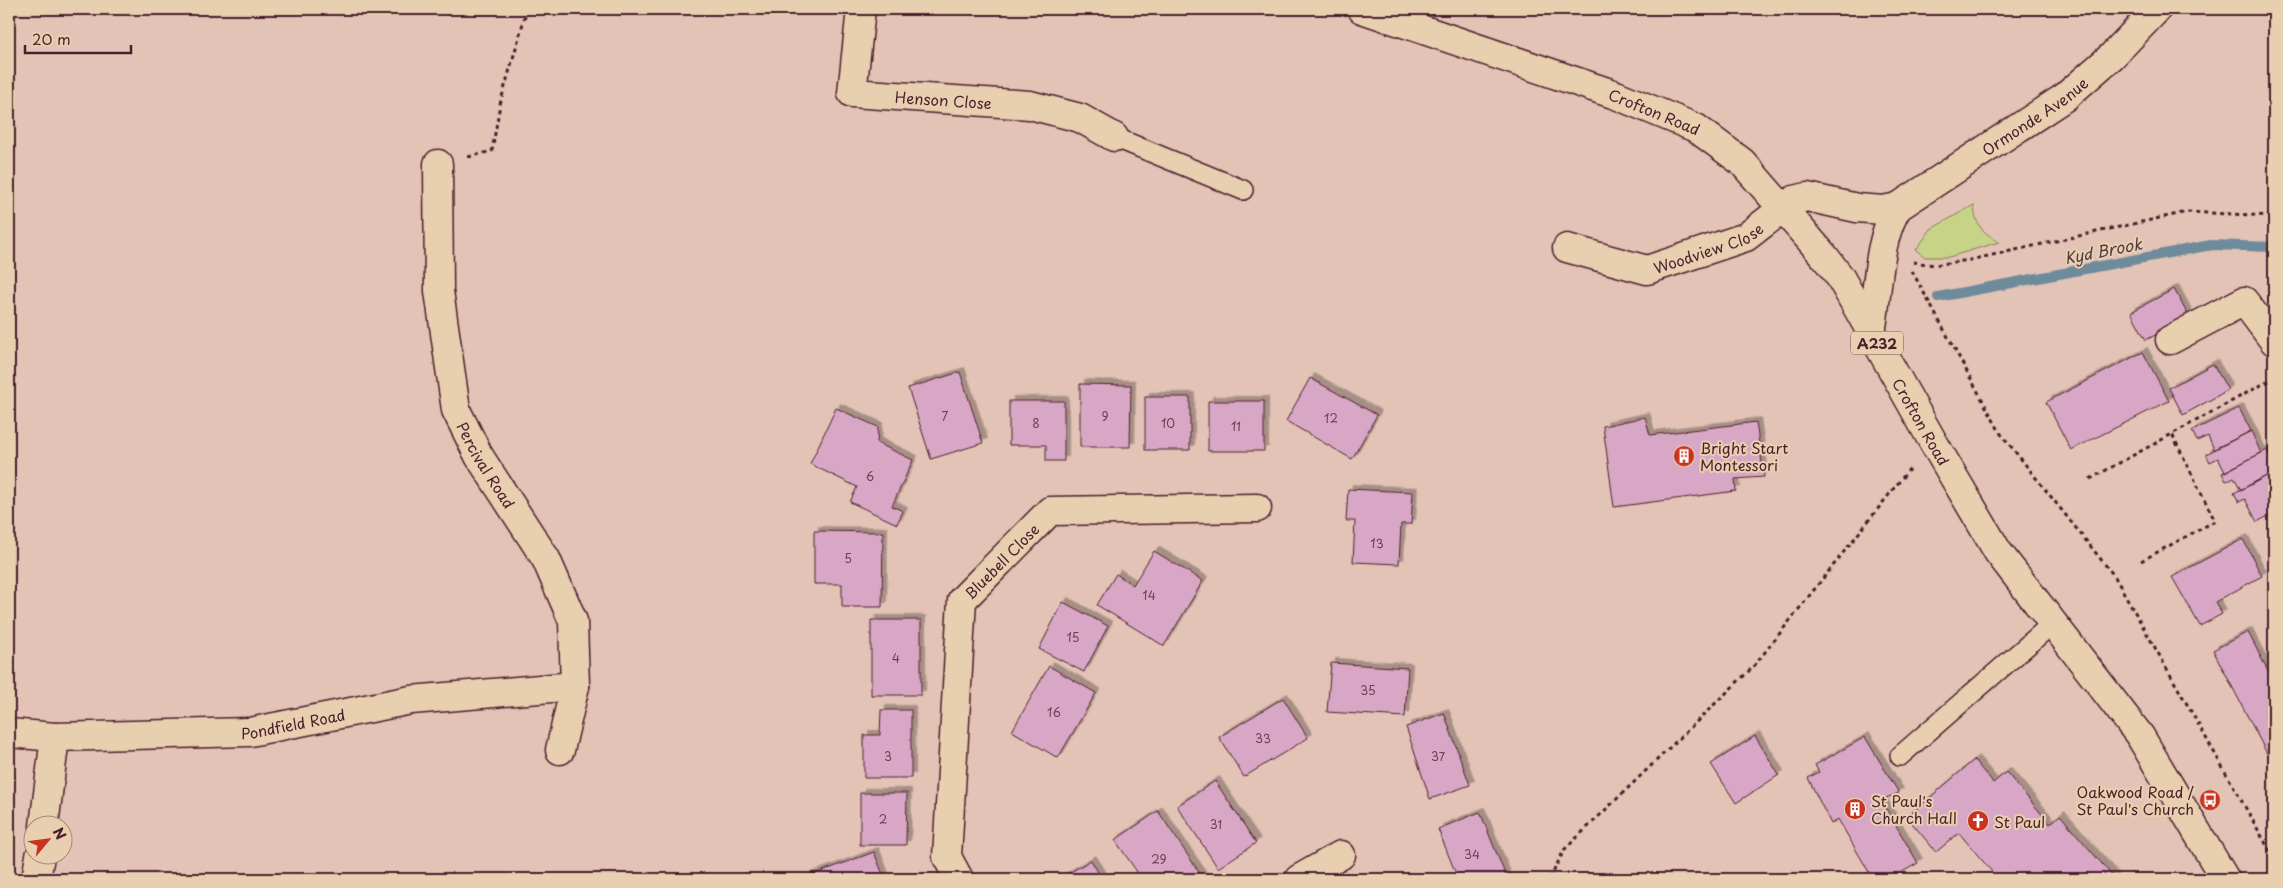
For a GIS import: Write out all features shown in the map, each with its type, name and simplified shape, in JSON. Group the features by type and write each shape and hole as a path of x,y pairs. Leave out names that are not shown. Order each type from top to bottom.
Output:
{"street":[{"name":"Henson Close","path":"861,9 852,93 1030,105 1080,118 1114,138"},
{"name":"Crofton Road","path":"1362,9 1616,95 1696,128 1742,162 1825,257 1840,277 1998,552 2140,736 2225,879"},
{"name":"Ormonde Avenue","path":"1782,207 1794,200 1807,198 1857,208 1882,210 1898,207 2065,97 2112,56 2157,9"},
{"name":"Percival Road","path":"438,164 439,291 456,410 479,456 546,559 574,621 575,686 560,750"},
{"name":"Woodview Close","path":"1567,248 1646,270 1746,237 1764,226 1782,207"},
{"path":"1871,333 1884,241 1890,219 1898,207"},
{"path":"2170,340 2244,301 2274,342"},
{"name":"Bluebell Close","path":"959,879 947,857 962,600 1050,511 1258,508"},
{"name":"Pondfield Road","path":"9,733 55,737 250,732 411,700 575,686"},
{"path":"45,816 55,737"},
{"path":"1299,879 1342,855"},
{"path":"36,879 38,866"}],"lane":[{"path":"1114,138 1243,190"},
{"path":"1900,756 2053,623"}],"path":[{"path":"438,164 492,151 500,104 527,9"},
{"path":"2274,216 2187,212 1970,260 1934,265 1907,261 2001,434 2115,577 2274,858"},
{"path":"2090,479 2274,378"},
{"path":"2141,561 2215,521 2172,434"},
{"path":"1550,879 1564,850 1754,666 1932,440"}],"green space":[{"path":"1974,205 1980,227 1999,242 1949,257 1925,257 1916,250 1931,229"}],"building":[{"path":"2174,289 2189,317 2146,340 2131,312"},
{"path":"2143,352 2169,401 2071,450 2046,402"},
{"path":"2213,364 2228,390 2183,415 2169,388"},
{"path":"960,372 983,443 931,459 908,388"},
{"path":"1310,378 1377,415 1352,459 1286,421"},
{"path":"1080,384 1131,385 1130,447 1080,447"},
{"path":"1145,397 1190,397 1190,450 1145,450"},
{"path":"1009,401 1064,401 1064,461 1046,461 1046,445 1009,445"},
{"path":"1208,401 1264,401 1264,451 1208,451"},
{"path":"836,408 878,427 877,443 913,460 892,506 903,511 897,524 850,502 857,487 810,464"},
{"path":"2239,408 2251,431 2214,449 2208,436 2197,441 2192,431"},
{"name":"Bright Start Montessori","path":"1645,417 1650,435 1756,422 1764,477 1735,479 1736,491 1614,507 1603,426"},
{"path":"2251,431 2261,453 2225,472 2218,458 2210,462 2206,454"},
{"path":"2267,450 2274,464 2274,472 2241,490 2234,477 2226,481 2222,473"},
{"path":"2274,472 2274,513 2257,522 2245,499 2239,502 2234,493"},
{"path":"1348,489 1413,492 1411,524 1401,524 1399,564 1353,562 1355,521 1346,521"},
{"path":"814,531 883,532 882,607 842,607 842,584 814,584"},
{"path":"2243,539 2262,576 2215,602 2222,614 2200,626 2172,577"},
{"path":"1154,551 1203,581 1164,646 1097,605 1116,574 1133,585"},
{"path":"1063,602 1108,626 1084,672 1039,649"},
{"path":"871,620 921,620 921,695 871,695"},
{"path":"2248,632 2274,683 2274,767 2213,650"},
{"path":"1331,663 1408,668 1405,717 1327,712"},
{"path":"1049,666 1096,693 1058,758 1012,731"},
{"path":"1283,698 1308,738 1244,777 1219,737"},
{"path":"881,710 911,710 911,778 864,778 864,735 880,735"},
{"path":"1444,713 1470,785 1430,799 1406,727"},
{"path":"1755,736 1779,775 1736,803 1711,764"},
{"name":"St Paul's Church Hall","path":"1865,737 1899,793 1881,800 1918,863 1890,879 1873,879 1838,819 1831,824 1808,778 1819,772 1815,765"},
{"name":"St Paul","path":"1974,760 1993,783 2006,772 2050,824 2060,815 2115,879 1998,879 1959,833 1936,852 1907,817"},
{"path":"1215,781 1256,843 1218,868 1177,806"},
{"path":"860,793 907,793 906,845 860,845"},
{"path":"1158,811 1202,879 1142,879 1115,840"},
{"path":"1480,812 1507,879 1458,879 1438,829"},
{"path":"874,852 884,877 878,879 801,879"},
{"path":"1091,860 1102,879 1059,879"}],"waterway":[{"name":"Kyd Brook","path":"1938,297 2211,245 2274,247"}],"place":[{"name":"Bright Start Montessori","path":"1684,456"},
{"name":"Oakwood Road / St Paul's Church","path":"2210,800"},
{"name":"St Paul's Church Hall","path":"1855,809"},
{"name":"St Paul","path":"1978,821"}]}
